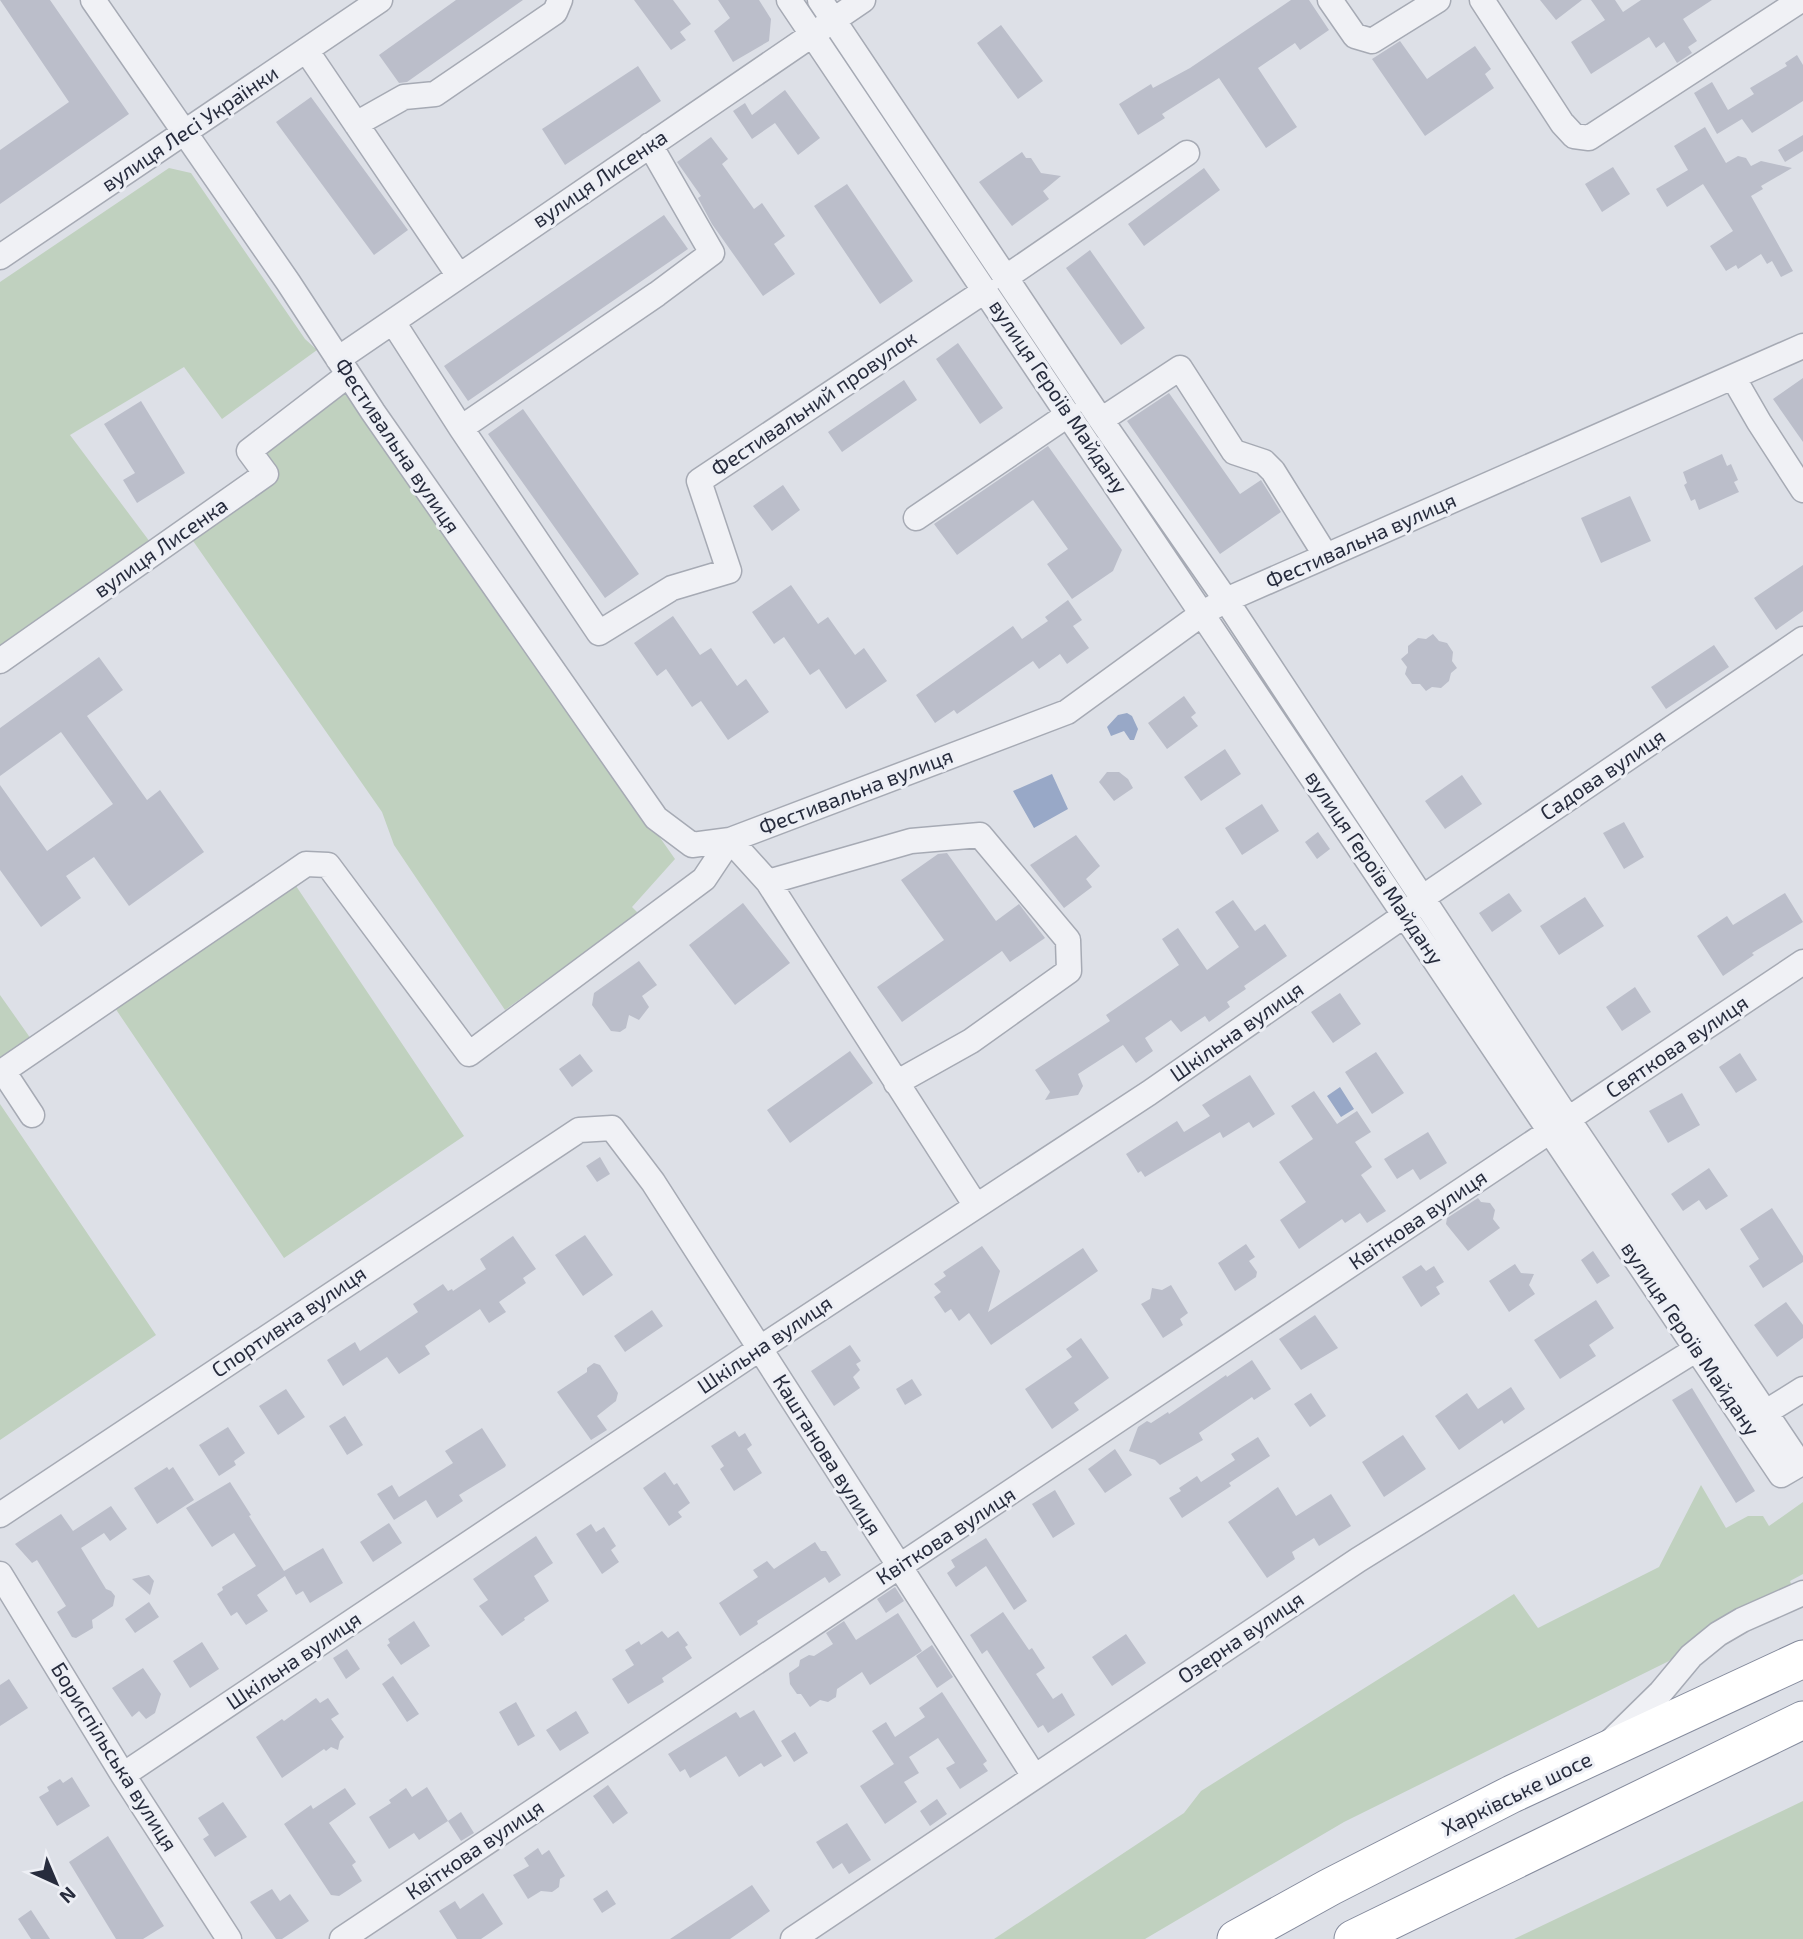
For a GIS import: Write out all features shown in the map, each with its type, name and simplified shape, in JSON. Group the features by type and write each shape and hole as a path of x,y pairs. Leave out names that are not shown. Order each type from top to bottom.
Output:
{"highway":[{"name":"Харківське шосе","path":"1236,1939 1342,1881 1513,1794 1803,1659"},
{"path":"1353,1939 1803,1720"}],"street":[{"name":"Фестивальна вулиця","path":"93,0 186,132 343,367 656,818 692,845 730,840 1067,712 1203,613 1226,600 1803,346"},
{"name":"вулиця Лесі Українки","path":"0,257 380,0"},
{"path":"356,124 404,97 435,94 555,12 560,0"},
{"name":"вулиця Героїв Майдану","path":"789,0 995,284 1101,421 1226,600 1414,906 1559,1125 1697,1349 1781,1475 1800,1464 1766,1412 1559,1125"},
{"name":"вулиця Лисенка","path":"0,661 266,474 249,451 393,322 813,34 827,10 863,0"},
{"path":"1330,0 1355,36 1372,41 1438,0"},
{"path":"1482,0 1562,123 1574,135 1589,138 1698,54 1787,4"},
{"name":"вулиця Героїв Майдану","path":"827,10 995,284 1069,414 1203,613 1414,906"},
{"path":"306,50 459,276"},
{"path":"393,322 461,428 646,302 712,253 650,145"},
{"name":"вулиця Героїв Майдану","path":"995,284 1187,153"},
{"name":"Фестивальний провулок","path":"461,428 599,633 672,589 729,571 699,481 995,284"},
{"path":"1101,421 1180,368 1234,452 1264,462 1273,471 1326,556"},
{"path":"1733,377 1803,490"},
{"path":"916,518 1069,414"},
{"name":"Садова вулиця","path":"1414,906 1803,639"},
{"path":"768,882 911,841 980,835 1068,940 1069,971 971,1041 896,1083"},
{"path":"32,1115 3,1071 306,864 328,865 469,1054 704,879 730,840 768,882 976,1206"},
{"name":"Шкільна вулиця","path":"123,1775 759,1349 1149,1093 1414,906"},
{"name":"Святкова вулиця","path":"1559,1125 1803,962"},
{"name":"Квіткова вулиця","path":"342,1939 1559,1125"},
{"name":"Каштанова вулиця","path":"579,1130 612,1128 653,1182 1034,1776"},
{"name":"Спортивна вулиця","path":"0,1515 579,1130"},
{"name":"Озерна вулиця","path":"793,1939 1358,1560 1697,1349"},
{"path":"1766,1412 1803,1389"},
{"name":"Бориспільська вулиця","path":"0,1574 123,1775 229,1939"},
{"path":"1600,1753 1661,1692 1691,1656 1718,1634 1803,1592"}],"green space":[{"path":"169,168 191,173 305,339 317,350 222,419 184,367 70,435 153,546 0,652 0,282"},
{"path":"347,392 675,859 632,907 639,914 505,1010 394,845 382,812 191,538 275,477 256,455"},
{"path":"294,883 464,1136 284,1258 113,1005"},
{"path":"0,995 31,1039 0,1060"},
{"path":"0,1104 156,1335 0,1440"},
{"path":"1701,1485 1726,1528 1748,1516 1763,1516 1769,1526 1803,1502 1803,1574 1790,1581 1793,1589 1735,1619 1667,1662 1344,1822 1145,1939 994,1939 1184,1813 1201,1791 1514,1594 1538,1628 1659,1567"},
{"path":"1803,1801 1803,1939 1514,1939"}],"water":[{"path":"1127,713 1132,716 1138,729 1134,740 1130,740 1124,731 1111,736 1107,727 1118,715"},
{"path":"1052,774 1068,809 1034,828 1013,791"},
{"path":"1340,1087 1354,1109 1341,1117 1327,1096"}],"building":[{"path":"0,0 50,0 129,114 0,204 0,150 69,102"},
{"path":"456,0 523,0 407,82 399,83 379,55"},
{"path":"634,0 673,0 691,24 680,32 686,40 671,50"},
{"path":"718,0 759,0 771,19 769,41 733,62 714,31 730,18"},
{"path":"1291,0 1309,0 1329,30 1300,50 1295,43 1258,68 1297,127 1266,148 1219,78 1162,114 1165,118 1138,135 1119,104 1151,84 1153,88 1190,68"},
{"path":"1540,0 1582,0 1556,20"},
{"path":"1591,0 1615,0 1623,12 1641,0 1712,0 1683,19 1697,41 1688,47 1692,53 1677,63 1664,42 1656,48 1649,37 1591,74 1571,42 1605,20"},
{"path":"1001,25 1043,81 1018,99 977,43"},
{"path":"1400,41 1427,79 1475,46 1491,69 1485,74 1494,88 1425,136 1372,59"},
{"path":"1797,55 1803,65 1803,101 1752,133 1742,119 1717,134 1694,93 1712,82 1728,110 1754,94 1750,88 1787,66 1785,63"},
{"path":"638,66 661,101 565,165 542,129"},
{"path":"785,90 820,138 798,155 775,123 752,139 733,111 745,103 752,115"},
{"path":"311,97 408,230 374,255 276,122"},
{"path":"1705,127 1726,163 1738,156 1746,158 1751,166 1761,161 1792,168 1761,186 1763,189 1751,196 1793,271 1781,277 1772,261 1767,264 1761,254 1738,269 1736,265 1726,271 1710,246 1733,231 1703,184 1667,207 1656,189 1688,170 1674,146"},
{"path":"1803,135 1803,151 1785,162 1778,150"},
{"path":"711,137 728,159 722,164 754,209 762,203 785,236 774,244 795,274 763,296 712,224 698,198 701,196 677,162"},
{"path":"1022,152 1026,158 1031,158 1041,173 1061,176 1043,191 1049,199 1012,226 979,182"},
{"path":"1613,167 1630,194 1602,212 1585,184"},
{"path":"1204,168 1220,190 1144,246 1128,224"},
{"path":"847,184 913,281 880,304 814,206"},
{"path":"664,215 688,249 468,401 444,366"},
{"path":"1090,250 1145,328 1121,345 1066,268"},
{"path":"958,343 1003,408 980,424 936,359"},
{"path":"1803,378 1803,442 1773,399"},
{"path":"904,380 917,400 842,452 828,432"},
{"path":"1169,393 1240,494 1261,480 1281,512 1220,554 1127,421"},
{"path":"141,401 185,473 137,503 123,480 135,473 104,424"},
{"path":"523,409 639,574 605,598 488,434"},
{"path":"1048,446 1122,550 1113,571 1072,599 1047,564 1068,549 1033,500 957,555 934,524"},
{"path":"1722,454 1727,466 1731,464 1738,480 1734,482 1739,492 1699,510 1695,499 1691,501 1684,485 1687,483 1683,472"},
{"path":"783,485 800,510 772,531 753,506"},
{"path":"1630,496 1651,541 1601,563 1581,518"},
{"path":"1803,565 1803,611 1776,630 1754,598"},
{"path":"791,585 818,624 828,617 855,655 864,648 887,681 846,709 819,669 810,675 784,637 774,644 752,612"},
{"path":"1068,600 1082,620 1073,626 1089,648 1067,664 1060,654 1039,669 1033,661 957,714 954,710 935,723 916,695 1013,626 1022,639 1048,621 1045,617"},
{"path":"673,616 700,655 711,648 737,686 746,679 769,712 728,740 701,701 692,707 666,669 657,676 634,643"},
{"path":"1433,634 1439,641 1447,643 1453,652 1452,661 1457,668 1441,688 1432,687 1426,691 1420,684 1412,684 1405,674 1407,667 1401,659 1408,653 1408,646 1418,638 1426,639"},
{"path":"1714,645 1729,667 1666,709 1651,687"},
{"path":"99,657 123,690 87,716 147,800 160,790 204,852 129,906 94,857 66,876 81,898 41,927 0,870 0,785 47,851 113,804 61,732 0,776 0,728"},
{"path":"1184,696 1196,713 1191,717 1198,726 1167,749 1148,723"},
{"path":"1225,749 1241,774 1201,801 1184,777"},
{"path":"1107,772 1119,772 1128,779 1133,788 1114,801 1099,782"},
{"path":"1462,775 1482,804 1445,829 1425,801"},
{"path":"1262,804 1279,831 1242,855 1225,828"},
{"path":"1624,822 1644,857 1624,869 1603,833"},
{"path":"1318,832 1330,849 1317,859 1305,842"},
{"path":"1076,835 1100,866 1086,879 1092,887 1064,908 1030,865"},
{"path":"947,853 996,921 1019,904 1045,938 1010,962 1002,951 902,1022 877,987 944,940 901,880 938,854"},
{"path":"1509,893 1522,911 1492,932 1479,913"},
{"path":"1785,893 1803,922 1752,953 1754,955 1723,976 1697,936 1727,916 1733,925"},
{"path":"1585,897 1604,926 1559,955 1540,926"},
{"path":"1233,900 1255,931 1265,924 1287,956 1244,986 1246,989 1227,1002 1230,1007 1209,1022 1205,1016 1181,1032 1171,1020 1145,1038 1153,1051 1136,1063 1123,1045 1078,1074 1083,1086 1078,1095 1045,1100 1050,1092 1035,1070 1110,1021 1106,1015 1179,965 1162,939 1178,928 1207,970 1239,947 1215,912"},
{"path":"743,903 790,963 735,1005 689,945"},
{"path":"639,961 657,985 642,996 649,1007 639,1020 629,1015 626,1028 620,1032 611,1031 592,1005 594,993"},
{"path":"1635,987 1651,1012 1622,1031 1606,1007"},
{"path":"1340,993 1361,1024 1333,1043 1311,1012"},
{"path":"850,1051 873,1083 790,1143 767,1110"},
{"path":"1376,1052 1404,1093 1372,1114 1345,1072"},
{"path":"1740,1053 1757,1080 1736,1093 1719,1067"},
{"path":"580,1054 593,1071 572,1087 559,1069"},
{"path":"1250,1075 1275,1114 1253,1128 1249,1122 1223,1138 1220,1132 1145,1177 1141,1171 1138,1173 1126,1154 1177,1121 1184,1132 1210,1116 1202,1105"},
{"path":"1314,1091 1337,1124 1357,1111 1371,1132 1355,1142 1372,1167 1361,1175 1386,1211 1367,1223 1360,1213 1345,1223 1342,1219 1299,1249 1280,1220 1306,1202 1279,1162 1313,1139 1291,1106"},
{"path":"1682,1093 1700,1125 1668,1143 1649,1111"},
{"path":"1428,1132 1447,1163 1420,1180 1413,1169 1397,1179 1384,1159"},
{"path":"600,1157 610,1174 597,1182 586,1166"},
{"path":"1709,1168 1728,1196 1706,1210 1699,1200 1683,1211 1671,1194"},
{"path":"1478,1198 1481,1202 1490,1203 1495,1210 1493,1219 1500,1228 1468,1251 1446,1224 1447,1218"},
{"path":"1772,1208 1803,1256 1803,1262 1763,1288 1749,1266 1759,1259 1740,1229"},
{"path":"585,1235 613,1275 583,1296 555,1255"},
{"path":"513,1236 536,1269 523,1278 526,1283 499,1302 506,1312 489,1323 480,1309 425,1346 430,1354 399,1374 387,1357 343,1386 327,1360 355,1342 360,1351 418,1312 413,1304 443,1284 448,1291 453,1291 486,1269 480,1259"},
{"path":"1246,1244 1255,1257 1249,1261 1257,1272 1256,1277 1235,1291 1218,1263"},
{"path":"982,1246 1000,1271 988,1312 1083,1248 1098,1271 991,1345 969,1313 959,1321 951,1309 945,1313 934,1297 941,1292 934,1284 946,1276 943,1272"},
{"path":"1593,1251 1610,1276 1597,1284 1581,1260"},
{"path":"1515,1264 1521,1273 1534,1274 1529,1285 1535,1294 1509,1312 1489,1281"},
{"path":"1421,1265 1426,1271 1434,1266 1444,1282 1436,1287 1440,1294 1421,1307 1402,1277"},
{"path":"1171,1285 1188,1313 1180,1319 1183,1325 1163,1338 1141,1304 1150,1299 1152,1288 1162,1290"},
{"path":"1596,1300 1614,1328 1589,1345 1596,1356 1560,1379 1534,1340"},
{"path":"1786,1302 1803,1325 1803,1338 1777,1357 1754,1325"},
{"path":"652,1310 663,1326 625,1352 614,1336"},
{"path":"1315,1315 1338,1348 1301,1370 1279,1339"},
{"path":"1081,1338 1109,1378 1074,1403 1079,1410 1052,1429 1025,1389 1072,1357 1066,1349"},
{"path":"850,1345 861,1361 856,1364 860,1370 853,1377 860,1388 834,1406 811,1371"},
{"path":"1252,1360 1271,1389 1254,1400 1252,1397 1199,1433 1203,1440 1160,1465 1155,1460 1129,1451 1138,1427 1147,1421 1151,1423 1168,1412 1169,1414"},
{"path":"594,1363 600,1365 618,1393 616,1401 597,1416 607,1430 591,1440 557,1392 587,1372 587,1368"},
{"path":"912,1379 922,1395 905,1405 896,1389"},
{"path":"1511,1387 1525,1409 1504,1424 1502,1420 1459,1450 1435,1416 1467,1393 1478,1409"},
{"path":"1692,1388 1755,1491 1736,1503 1672,1400"},
{"path":"286,1389 305,1417 278,1435 259,1406"},
{"path":"1311,1393 1326,1416 1310,1427 1294,1404"},
{"path":"345,1416 363,1445 347,1455 329,1426"},
{"path":"228,1427 245,1453 234,1461 236,1465 219,1476 199,1445"},
{"path":"482,1428 505,1467 459,1495 463,1501 437,1518 426,1500 394,1520 377,1494 392,1485 399,1497 453,1463 445,1451"},
{"path":"735,1431 739,1437 745,1433 752,1445 747,1449 762,1473 734,1491 720,1469 724,1466 711,1446"},
{"path":"1403,1435 1426,1469 1384,1497 1362,1462"},
{"path":"1258,1437 1270,1456 1182,1518 1169,1498 1197,1476 1201,1482 1235,1460 1231,1454"},
{"path":"1115,1449 1132,1475 1105,1493 1088,1469"},
{"path":"167,1467 169,1470 173,1467 194,1500 157,1524 134,1488"},
{"path":"665,1472 674,1485 677,1483 690,1503 678,1512 682,1517 669,1526 643,1488"},
{"path":"230,1482 284,1571 323,1548 343,1583 310,1603 303,1591 296,1595 285,1576 257,1595 268,1611 246,1625 237,1612 231,1616 217,1594 223,1590 222,1587 256,1566 234,1533 212,1547 186,1508"},
{"path":"1278,1487 1296,1516 1331,1494 1351,1526 1319,1546 1314,1538 1292,1552 1295,1559 1267,1578 1228,1522"},
{"path":"1055,1490 1075,1524 1053,1538 1032,1504"},
{"path":"111,1506 127,1529 110,1541 104,1533 81,1548 106,1589 115,1596 113,1606 92,1620 93,1628 76,1638 72,1637 57,1612 66,1606 37,1560 32,1563 15,1544 61,1514 73,1531"},
{"path":"389,1523 402,1543 373,1562 360,1542"},
{"path":"591,1524 596,1532 604,1527 616,1546 611,1550 619,1562 602,1574 576,1534"},
{"path":"536,1536 553,1563 534,1576 549,1601 502,1636 479,1606 488,1600 473,1579"},
{"path":"986,1538 1027,1601 1014,1610 986,1566 956,1587 947,1573 955,1567 951,1560"},
{"path":"815,1542 821,1551 826,1551 841,1575 829,1583 825,1577 757,1621 758,1624 740,1636 719,1603 758,1577 753,1570 767,1561 774,1569"},
{"path":"149,1575 154,1581 150,1595 132,1579"},
{"path":"895,1587 904,1601 886,1613 877,1599"},
{"path":"149,1602 159,1617 135,1633 125,1619"},
{"path":"1003,1612 1045,1668 1036,1674 1053,1699 1062,1693 1075,1715 1048,1733 1043,1725 1038,1728 987,1650 982,1654 970,1635"},
{"path":"898,1613 922,1651 870,1685 862,1672 837,1689 836,1697 828,1702 820,1700 810,1707 801,1694 797,1694 790,1684 789,1673 799,1666 800,1660 809,1655 814,1656 833,1644 826,1633 844,1621 856,1640"},
{"path":"414,1621 430,1646 401,1665 387,1645 390,1643 388,1639"},
{"path":"662,1631 668,1638 678,1631 688,1645 685,1647 692,1658 662,1678 664,1682 628,1704 612,1679 634,1665 625,1650 639,1641 641,1645"},
{"path":"1126,1634 1146,1663 1112,1686 1092,1657"},
{"path":"202,1642 219,1669 190,1688 173,1661"},
{"path":"932,1645 953,1677 937,1688 916,1656"},
{"path":"347,1649 360,1669 346,1679 333,1658"},
{"path":"143,1668 161,1694 155,1713 146,1719 139,1711 132,1717 112,1688"},
{"path":"393,1676 419,1714 407,1722 382,1684"},
{"path":"9,1679 28,1708 0,1726 0,1685"},
{"path":"942,1692 987,1761 983,1764 988,1771 960,1789 946,1768 955,1763 938,1738 909,1757 919,1773 904,1782 917,1802 885,1824 860,1786 894,1764 872,1731 886,1722 895,1737 925,1717 919,1708"},
{"path":"316,1698 320,1703 328,1698 339,1714 331,1719 344,1737 338,1750 331,1747 326,1751 324,1749 282,1778 256,1737"},
{"path":"516,1702 535,1736 518,1746 499,1712"},
{"path":"754,1710 782,1756 764,1767 761,1763 739,1777 726,1756 690,1778 685,1769 680,1772 668,1754 736,1712 740,1718"},
{"path":"576,1711 589,1733 560,1751 546,1730"},
{"path":"795,1732 808,1753 794,1762 781,1741"},
{"path":"72,1777 90,1806 57,1826 39,1797 49,1791 47,1787 60,1779 63,1783"},
{"path":"608,1785 628,1813 613,1824 593,1796"},
{"path":"427,1787 448,1821 419,1840 414,1833 389,1849 369,1817 391,1803 389,1800 406,1788 412,1797"},
{"path":"345,1788 356,1804 329,1823 356,1862 352,1865 362,1881 339,1896 331,1895 284,1824 311,1805 313,1809"},
{"path":"937,1799 947,1814 930,1826 920,1811"},
{"path":"223,1802 247,1837 215,1857 203,1839 209,1835 198,1818"},
{"path":"461,1812 474,1833 461,1841 448,1821"},
{"path":"847,1823 871,1860 849,1874 842,1863 833,1869 816,1842"},
{"path":"108,1836 164,1926 143,1939 116,1939 69,1862"},
{"path":"538,1848 542,1855 549,1850 565,1876 560,1879 559,1887 552,1892 541,1891 528,1899 513,1875 529,1866 524,1858"},
{"path":"752,1885 770,1911 730,1939 670,1939"},
{"path":"272,1889 280,1901 290,1894 309,1921 282,1939 276,1939 250,1902"},
{"path":"607,1890 616,1904 602,1913 593,1899"},
{"path":"483,1893 503,1924 481,1939 457,1939 439,1911 455,1901 460,1909"},
{"path":"31,1910 50,1939 31,1939 18,1919"}]}
